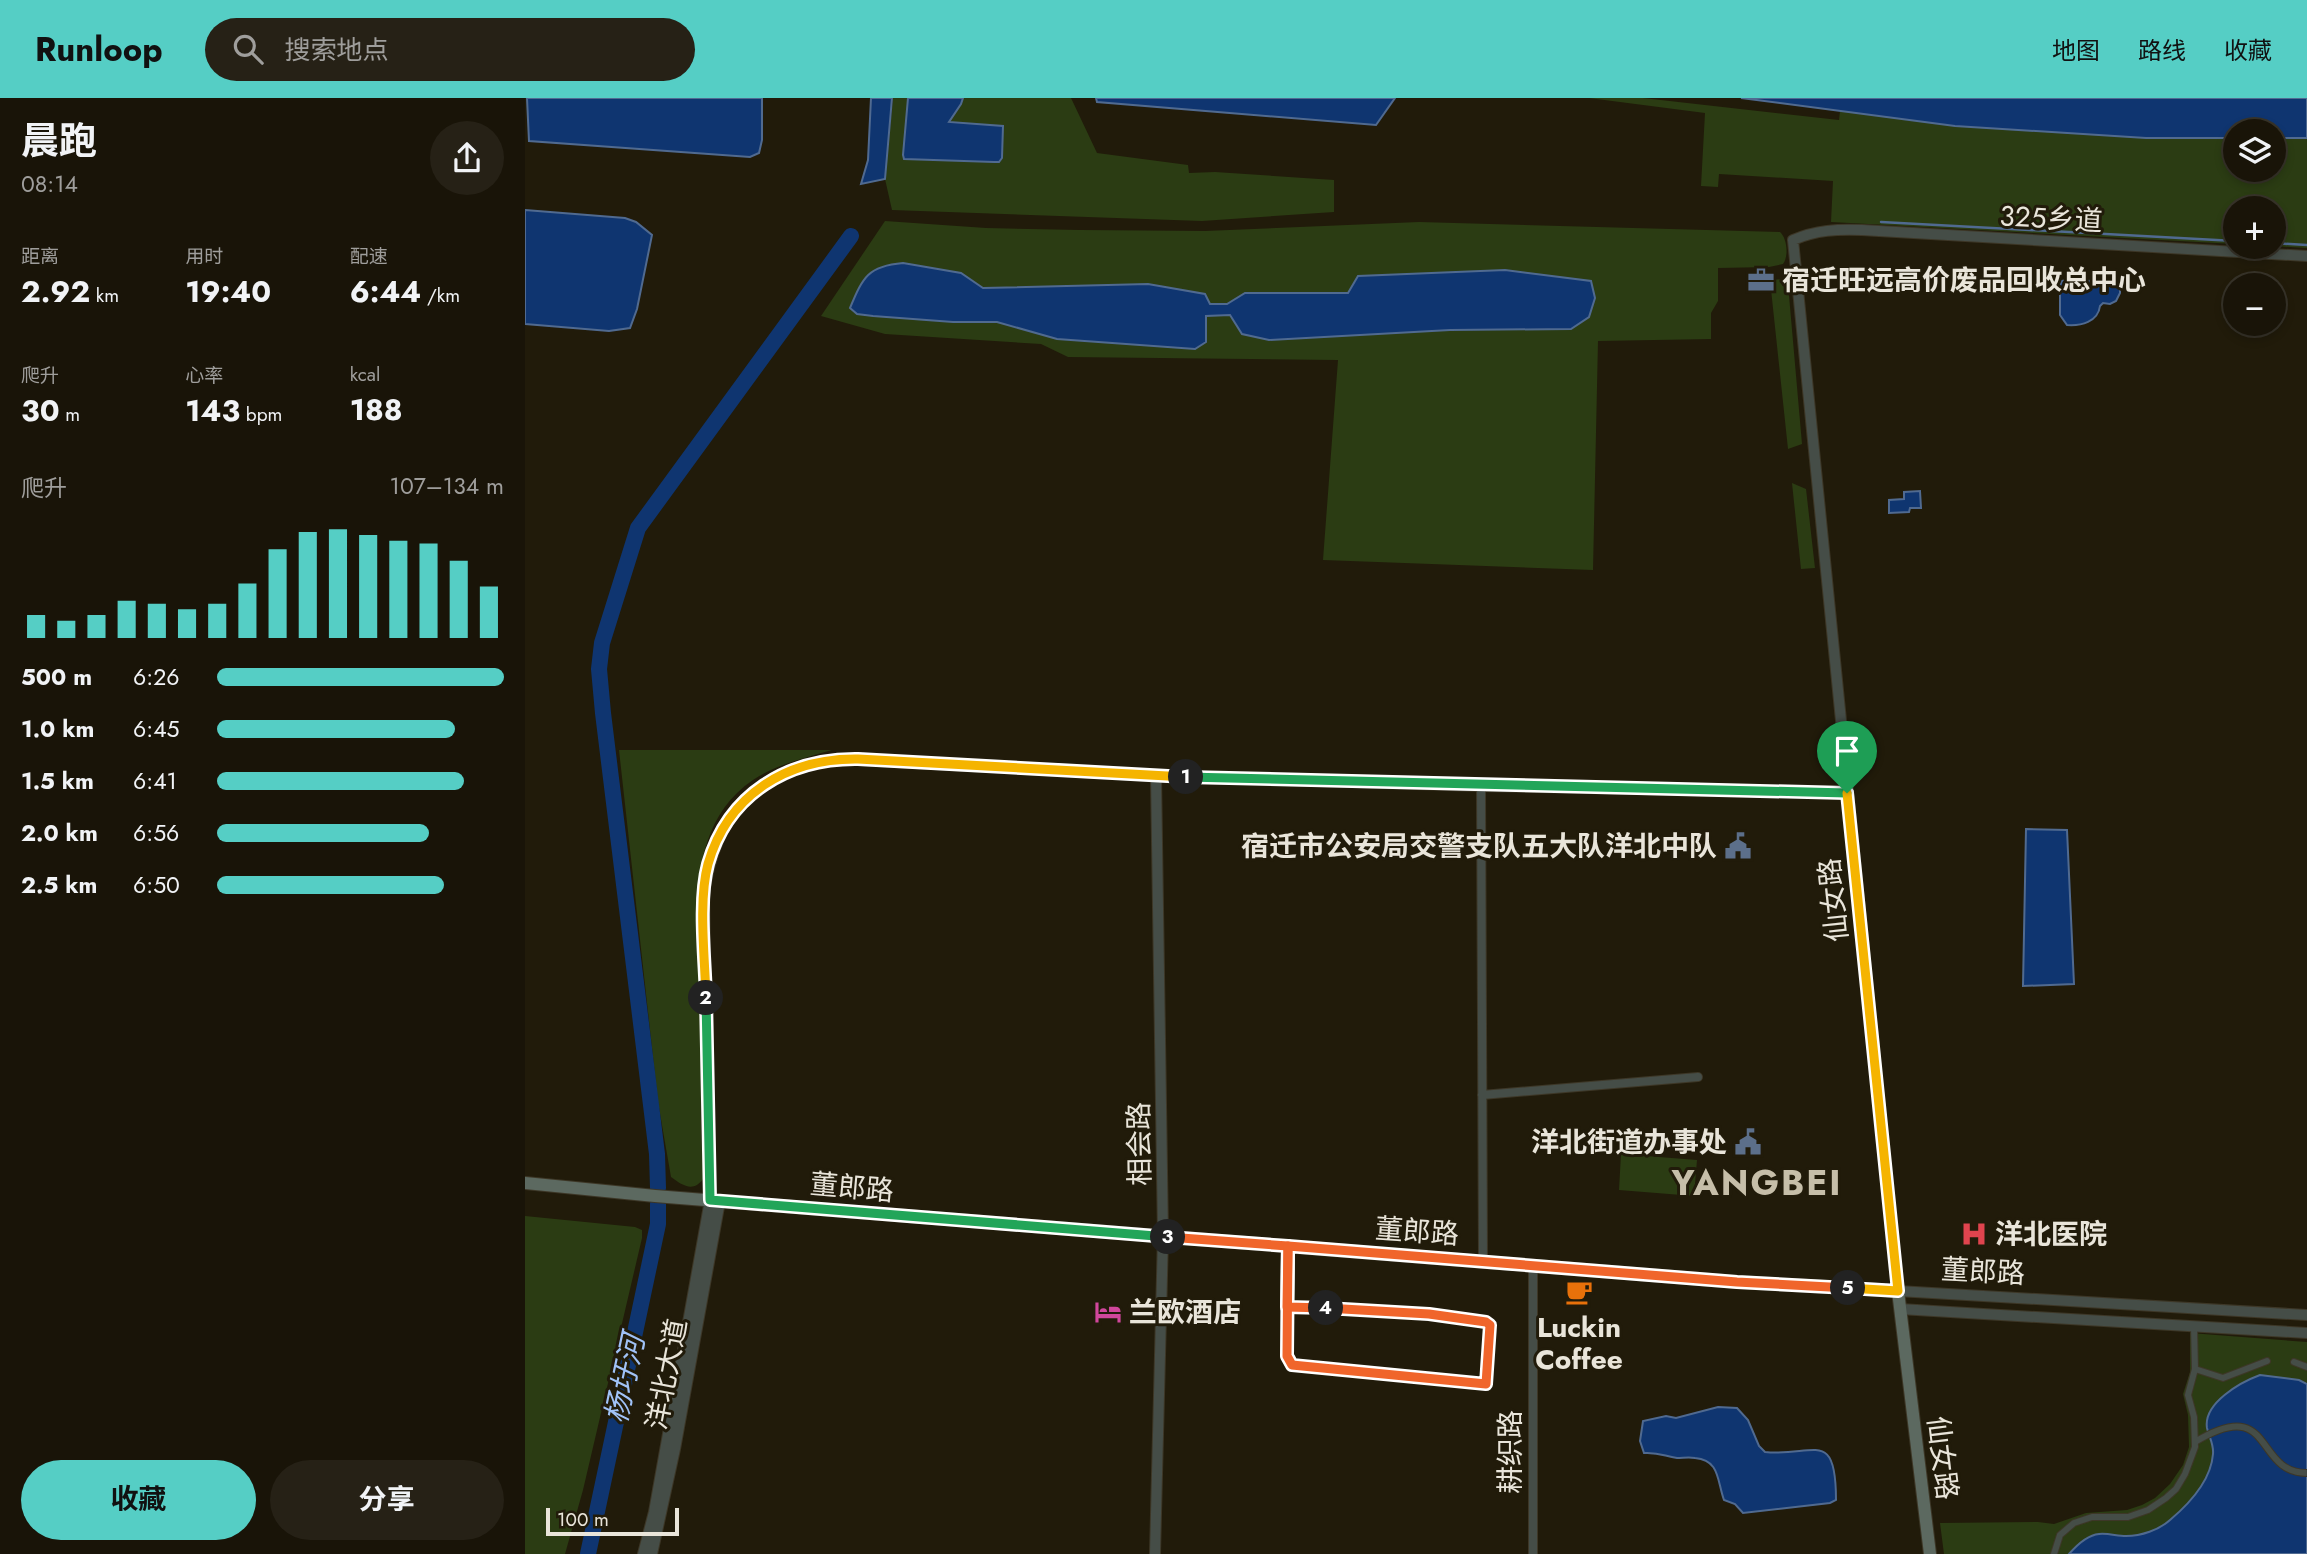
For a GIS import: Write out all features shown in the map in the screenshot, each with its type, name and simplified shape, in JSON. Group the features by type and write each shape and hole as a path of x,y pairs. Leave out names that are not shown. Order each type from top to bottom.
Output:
{"main road":[{"name":"董郎路","path":"525,1183 715,1201 1737,1282 1898,1291"},
{"name":"仙女路","path":"1898,1291 1930,1554"}],"street":[{"name":"325乡道","path":"1793,240 1811,233 1836,229 2307,256"},
{"name":"仙女路","path":"1793,240 1898,1291"},
{"path":"715,1201 703,894 708,865 720,832 743,801 771,779 798,766 840,759 1156,776 1847,793"},
{"name":"相会路","path":"1155,1554 1163,1236 1156,776"},
{"path":"1481,786 1483,1261"},
{"path":"1482,1095 1698,1077"},
{"name":"洋北大道","path":"643,1554 654,1512 715,1201"},
{"name":"洋北大道","path":"652,1554 675,1449 715,1201"},
{"path":"1287,1307 1429,1314 1486,1322 1490,1325 1486,1384 1292,1365 1288,1361 1287,1307 1288,1246"},
{"name":"耕织路","path":"1533,1265 1533,1554"},
{"name":"董郎路","path":"1898,1291 2307,1315"},
{"name":"董郎路","path":"1900,1309 2307,1332"},
{"path":"2054,1554 2060,1535 2074,1523 2092,1517 2128,1517 2148,1510 2176,1489 2192,1460 2195,1441 2194,1417 2188,1395 2195,1369 2194,1326"},
{"path":"2195,1369 2223,1378 2267,1361"},
{"path":"2294,1362 2307,1367"},
{"path":"2195,1441 2223,1428 2246,1428 2260,1437 2282,1465 2307,1473"}],"green space":[{"path":"893,98 1071,98 1097,153 1188,165 1189,173 1215,172 1334,180 1334,212 1202,221 892,210 885,179"},
{"path":"1589,98 1643,98 1839,120 1840,111 1955,126 2146,138 2223,138 2223,182 2286,182 2286,138 2307,138 2307,248 2286,247 2286,196 2223,196 2223,243 1831,222 1833,181 1719,174 1718,187 1701,186 1705,113"},
{"path":"885,221 986,228 1080,230 1205,231 1419,222 1780,232 1787,252 1783,264 1769,267 1718,268 1718,301 1711,313 1711,339 1598,341 1593,570 1323,560 1338,360 1068,357 1041,344 885,334 821,316"},
{"path":"1785,279 1788,284 1802,444 1788,449 1770,280"},
{"path":"1792,483 1806,489 1815,568 1801,569"},
{"path":"619,750 832,750 781,766 753,780 729,802 713,828 703,858 697,923 702,1032 703,1179 691,1187 671,1177 658,1102"},
{"path":"1621,1154 1697,1160 1694,1196 1619,1190"},
{"path":"525,1216 635,1227 642,1230 583,1490 565,1554 525,1554"},
{"path":"2190,1333 2307,1342 2307,1554 1944,1554 1940,1523 2054,1524 2086,1513 2127,1510 2155,1498 2170,1484 2183,1465 2189,1447 2188,1415 2183,1394 2190,1372"}],"water":[{"path":"527,98 762,98 762,140 759,153 750,157 529,141"},
{"path":"871,98 892,98 885,179 861,184 868,160"},
{"path":"908,98 963,98 949,122 1003,126 1002,158 999,162 904,159"},
{"path":"1096,98 1395,98 1376,125 1097,102"},
{"path":"1741,98 2307,98 2307,138 2286,138 2286,119 2223,119 2223,138 2146,138 1955,126"},
{"path":"525,210 625,218 636,222 652,235 637,309 630,328 609,331 525,324"},
{"path":"903,263 961,273 983,288 1148,284 1205,294 1210,304 1227,304 1245,293 1348,293 1358,276 1505,270 1591,281 1595,298 1589,317 1571,329 1450,330 1269,340 1242,334 1230,315 1206,316 1206,342 1195,349 1057,339 997,322 953,322 873,316 857,314 850,308 868,275 882,267"},
{"path":"2062,281 2120,282 2120,293 2116,301 2103,303 2092,319 2083,324 2067,325 2060,315 2060,285"},
{"path":"1920,491 1921,508 1889,513 1889,500 1904,499 1904,492"},
{"path":"2026,829 2067,830 2074,984 2023,986"},
{"path":"2260,1375 2299,1380 2307,1384 2307,1554 2069,1554 2091,1536 2144,1534 2166,1524 2177,1514 2198,1491 2211,1464 2213,1447 2207,1419 2211,1410 2234,1388"},
{"path":"1718,1407 1737,1408 1748,1420 1759,1446 1765,1452 1819,1450 1826,1454 1832,1462 1836,1500 1830,1503 1743,1513 1735,1504 1724,1500 1716,1473 1709,1463 1695,1458 1644,1453 1640,1441 1643,1421 1666,1416 1676,1418"}],"waterway":[{"path":"1881,222 2223,240"},
{"path":"658,1188 657,1154 603,713 599,669 602,643 638,528 851,236"},
{"path":"2286,244 2307,245"},
{"name":"杨圩河","path":"588,1554 658,1224 658,1204"}],"place":[{"name":"宿迁旺远高价废品回收总中心","path":"1761,280"},
{"name":"宿迁市公安局交警支队五大队洋北中队","path":"1738,846"},
{"name":"洋北街道办事处","path":"1748,1142"},
{"name":"洋北医院","path":"1974,1234"},
{"name":"Luckin Coffee","path":"1579,1292"},
{"name":"兰欧酒店","path":"1108,1312"}],"district":[{"name":"YANGBEI","path":"1757,1183"}],"route":[{"path":"1847,793 1156,776 858,759 825,760 798,766 771,779 743,801 720,832 708,865 703,894 710,1200 1288,1246 1287,1307 1287,1356 1289,1364 1486,1384 1490,1325 1486,1322 1363,1309 1287,1307 1288,1246 1737,1282 1898,1291 1847,793"}]}
